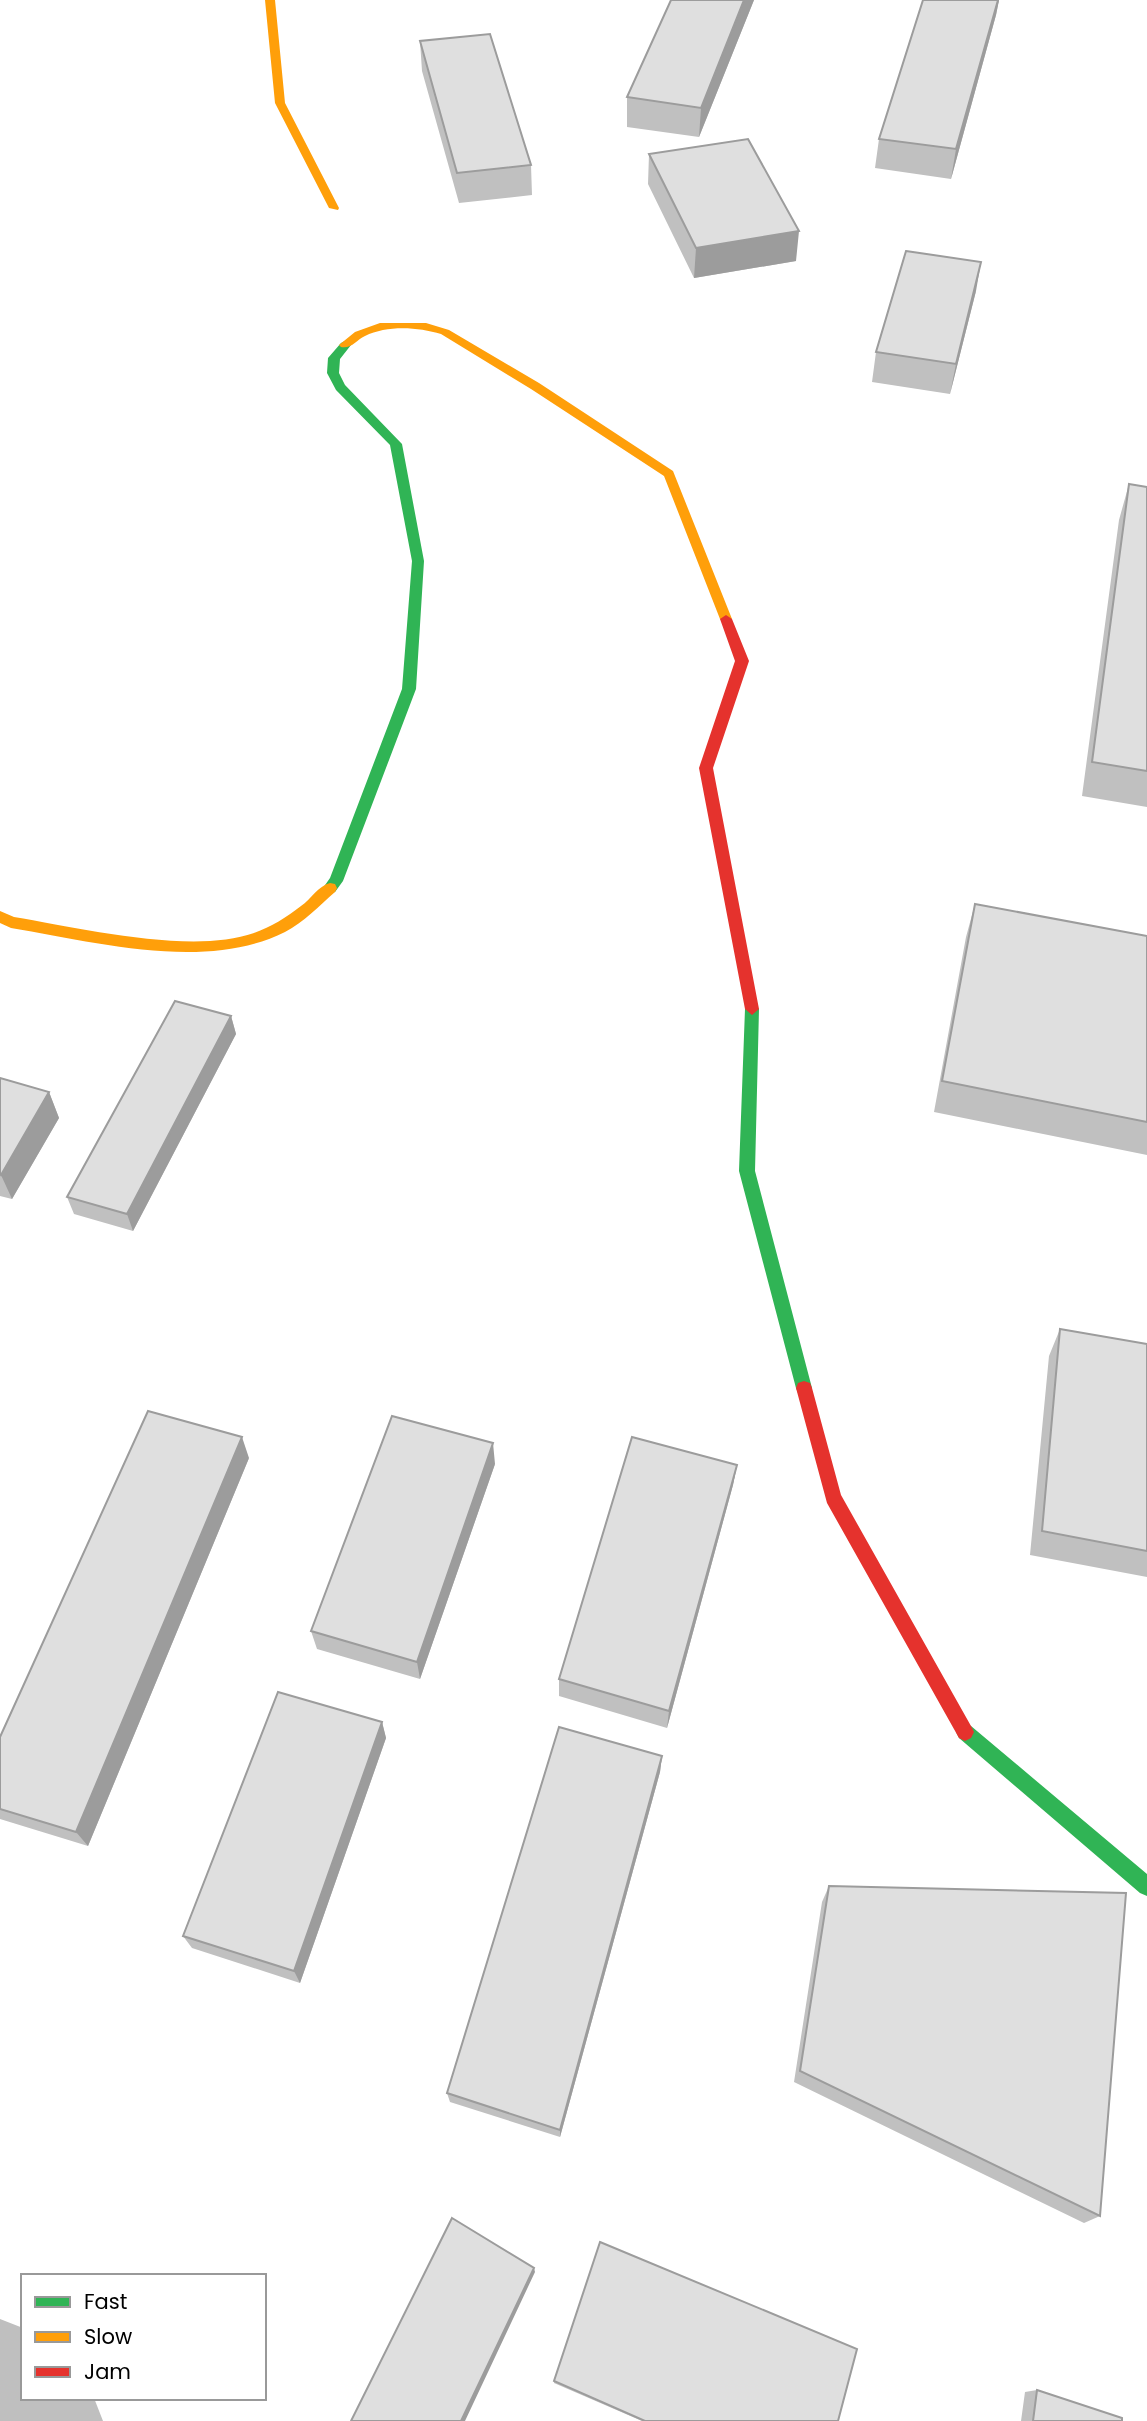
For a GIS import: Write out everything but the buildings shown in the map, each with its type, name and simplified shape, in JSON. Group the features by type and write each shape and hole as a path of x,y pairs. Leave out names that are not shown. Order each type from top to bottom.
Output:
{"street":[{"path":"270,0 280,103 334,208"},
{"path":"0,916 11,922 174,948 222,948 268,934 308,912 336,881 409,689 418,561 396,444 340,387 333,373 334,358 344,345 359,334 380,326 403,324 426,326 445,332 534,386 668,474 742,661 706,768 752,1004 747,1171 833,1497 965,1734 1147,1886"}],"waterway":[{"path":"0,2387 34,2421"}],"traffic: fast":[{"path":"330,888 336,881 409,689 418,561 396,444 340,387 333,373 334,358 345,345"},
{"path":"752,1009 747,1171 804,1388"},
{"path":"965,1732 1147,1886"}],"traffic: slow":[{"path":"270,0 280,103 334,208"},
{"path":"345,345 359,334 380,326 426,326 445,332 535,386 669,474 726,619"},
{"path":"0,916 11,922 148,944 205,947 257,938 282,927 330,888"}],"traffic: jam":[{"path":"726,619 742,661 706,768 752,1009"},
{"path":"804,1388 833,1497 965,1732"}]}
